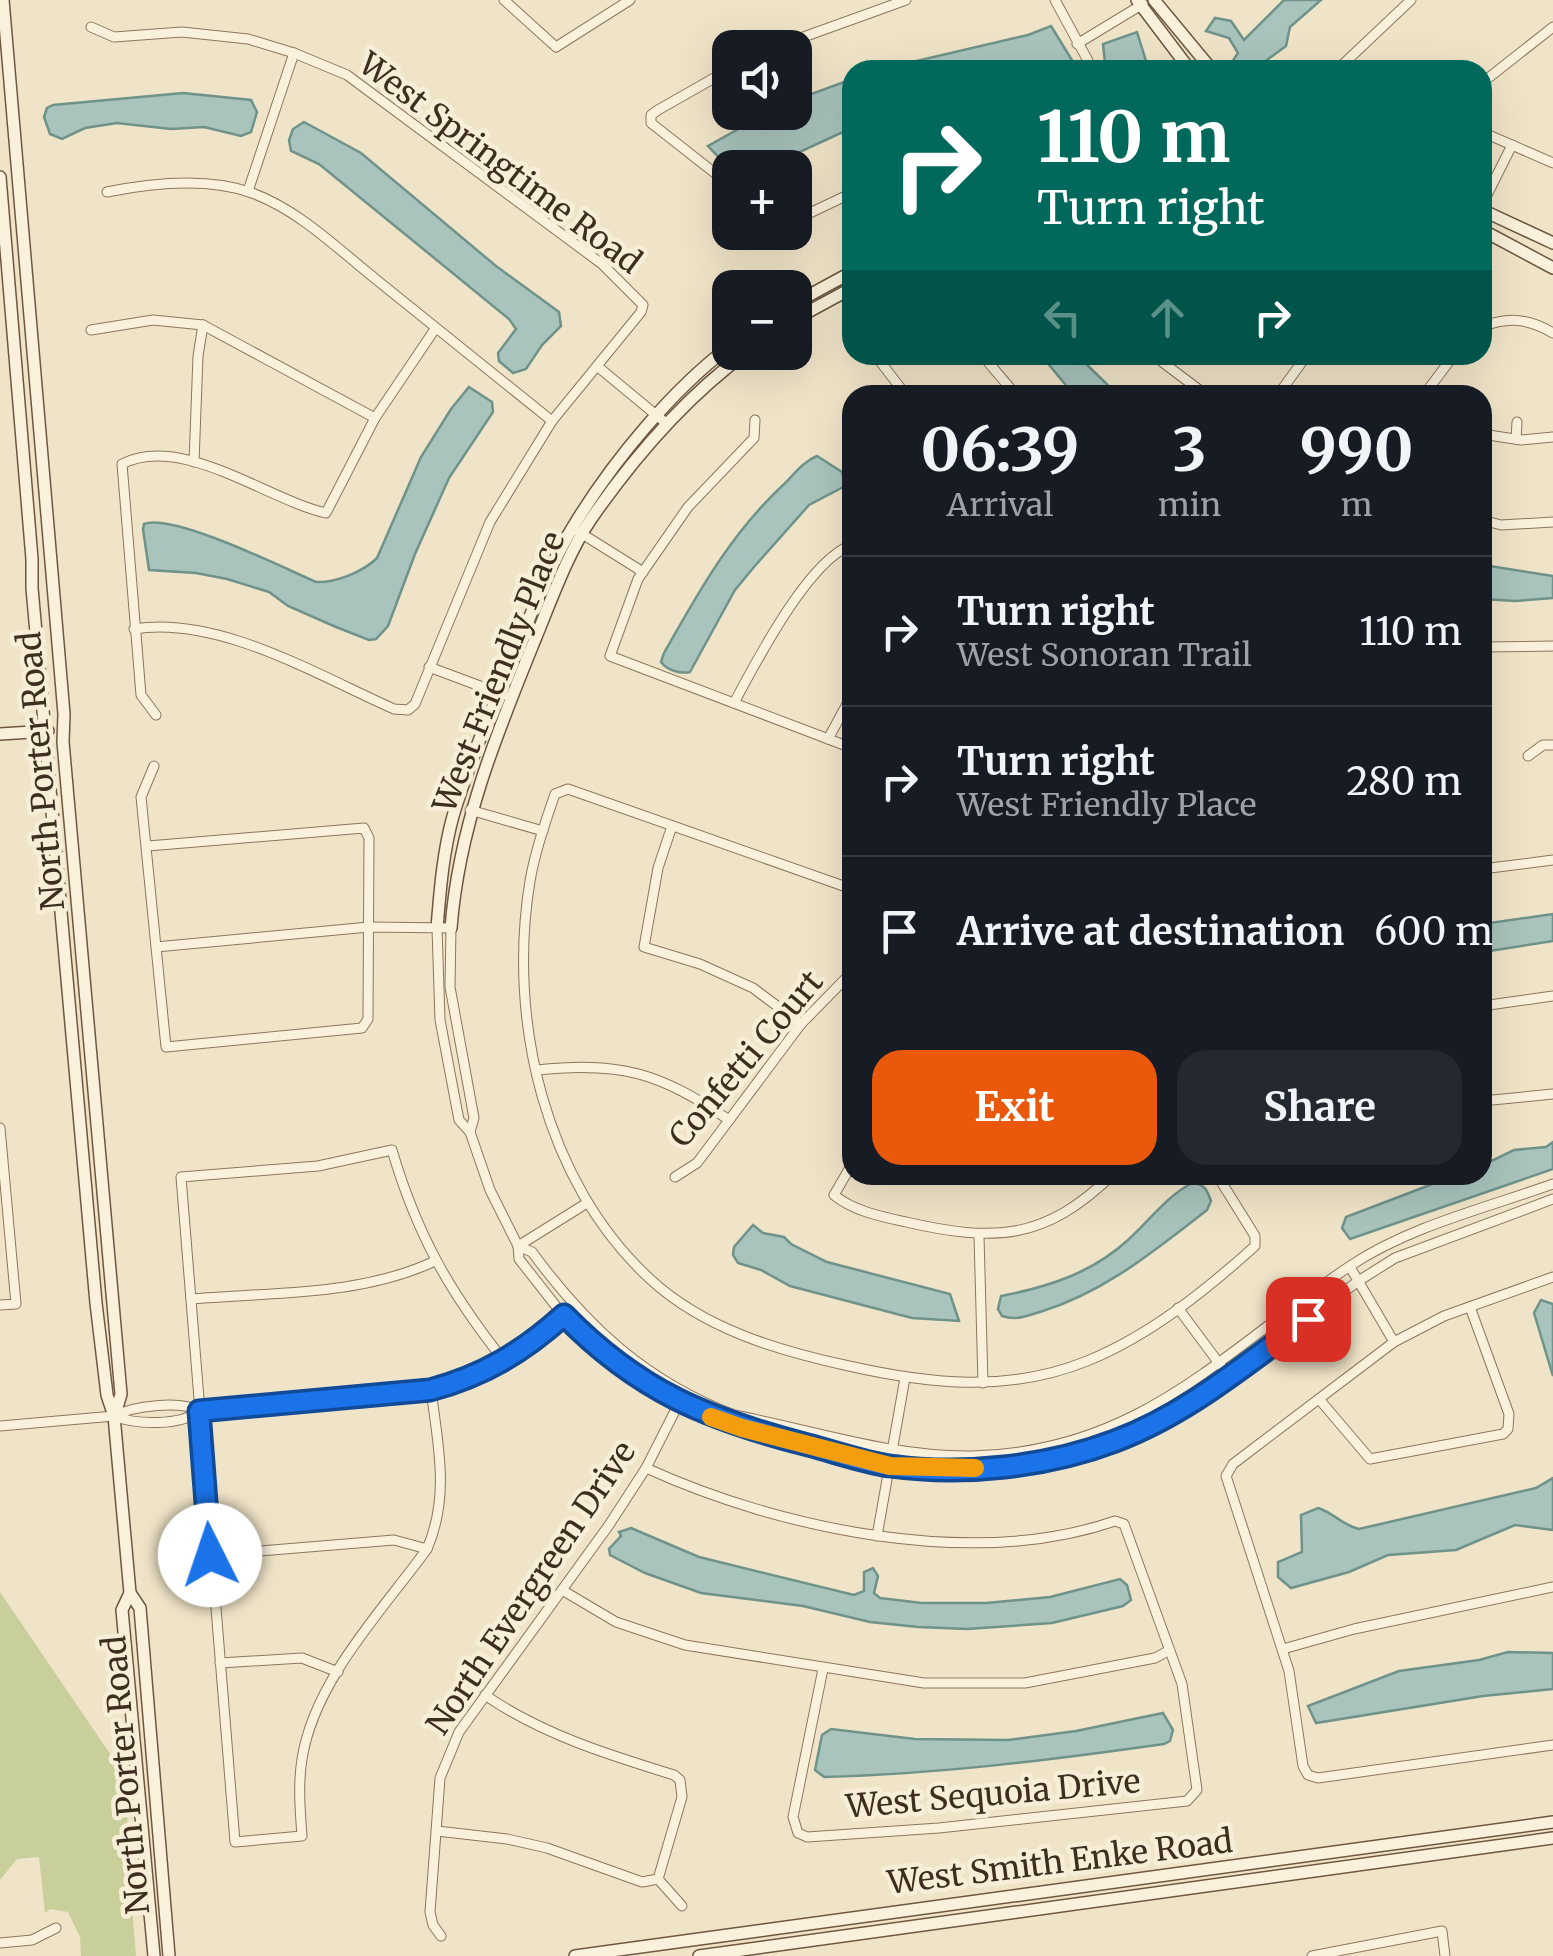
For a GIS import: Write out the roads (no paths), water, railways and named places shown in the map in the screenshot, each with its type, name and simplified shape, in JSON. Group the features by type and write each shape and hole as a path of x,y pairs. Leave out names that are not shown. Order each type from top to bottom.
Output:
{"street":[{"name":"North Porter Road","path":"3,0 121,1394 114,1416"},
{"path":"504,0 556,47 630,0"},
{"path":"812,34 906,0"},
{"path":"1054,0 1087,60"},
{"path":"1348,60 1411,0"},
{"path":"1077,44 1145,2"},
{"path":"1145,2 1183,60"},
{"path":"1145,2 1167,19 1203,60"},
{"name":"West Springtime Road","path":"91,26 114,37 182,32 248,40 346,74 602,264 643,305 597,366"},
{"path":"1492,75 1553,27"},
{"path":"248,191 294,53"},
{"path":"712,79 658,110 650,122 712,171"},
{"path":"1492,136 1553,163"},
{"path":"1492,187 1512,145"},
{"name":"North Porter Road","path":"0,176 44,730 96,1303 106,1395 114,1416 130,1592 140,1608 169,1956"},
{"path":"107,192 198,184 248,191 269,200 317,232 552,422"},
{"path":"812,212 842,198"},
{"path":"1492,213 1553,243"},
{"path":"1492,235 1553,268"},
{"path":"812,294 842,277"},
{"path":"812,310 842,293"},
{"path":"1492,323 1504,319 1535,323 1553,333"},
{"path":"92,330 153,320 203,325 375,418"},
{"path":"194,462 203,325"},
{"path":"156,715 140,695 122,464 133,459 163,457 194,462 326,513 375,418 436,329"},
{"name":"West Friendly Place","path":"712,361 657,414 538,595 453,816 436,928 444,1046 459,1120 470,1132 490,1190 518,1246 519,1259 564,1315 610,1358 680,1402 742,1428 890,1466 978,1468 1027,1464 1072,1454 1150,1426 1228,1377 1360,1280 1414,1250 1553,1200"},
{"path":"882,365 898,385"},
{"path":"990,365 1008,385"},
{"path":"1166,365 1193,385"},
{"path":"134,628 190,627 223,634 394,709 408,710 415,704 485,531 552,422 597,366 667,424"},
{"name":"West Friendly Place","path":"470,1132 474,1118 450,987 450,928 455,876 470,810 577,532 667,424 728,370"},
{"path":"755,420 754,438 688,507 643,572 610,656 842,744"},
{"path":"1516,439 1517,422"},
{"path":"1492,435 1553,437"},
{"path":"1492,522 1553,522"},
{"path":"577,532 643,572"},
{"path":"734,703 766,642 819,568 842,548"},
{"path":"1492,647 1553,646"},
{"path":"429,667 511,698"},
{"path":"828,739 842,713"},
{"path":"0,734 44,730 58,734 63,742"},
{"path":"1528,756 1543,745 1553,745"},
{"path":"148,846 364,828 368,838 369,927 368,1019 362,1028 166,1048 141,797 154,766"},
{"path":"842,886 568,789 554,794 531,880 523,965 537,1070 548,1117 565,1162 587,1203 610,1238 652,1281 702,1315 745,1337 804,1356 945,1384 1031,1378 1086,1362 1133,1339 1255,1246 1255,1236 1223,1185"},
{"path":"470,810 543,831"},
{"path":"672,826 658,868 644,947 700,964 753,988 801,1024"},
{"path":"1492,868 1553,860"},
{"path":"156,948 369,927 450,928"},
{"name":"Confetti Court","path":"675,1176 697,1163 801,1024 842,982"},
{"path":"1492,1005 1553,996"},
{"path":"537,1070 582,1065 651,1076 686,1091 729,1120"},
{"path":"1492,1100 1553,1094"},
{"path":"0,1128 16,1304 0,1306"},
{"path":"430,1390 442,1491 437,1526 427,1548 321,1698 308,1730 302,1760 302,1836 235,1842 181,1178 318,1166 392,1150 418,1229 476,1326 505,1362"},
{"path":"842,1181 834,1195 844,1204 895,1220 979,1236 1020,1231 1058,1218 1099,1185"},
{"name":"West Friendly Place","path":"518,1246 532,1252 573,1306 605,1338 626,1356 685,1392 734,1414 892,1451 977,1456 1078,1437 1132,1418 1176,1395 1350,1267 1408,1237 1553,1184"},
{"path":"518,1246 587,1203"},
{"path":"979,1236 983,1383"},
{"path":"191,1299 372,1284 402,1277 436,1261"},
{"path":"1350,1267 1394,1342"},
{"path":"1553,1278 1470,1307 1394,1342 1226,1471 1283,1649 1303,1766 1308,1775 1318,1778 1553,1746"},
{"path":"1320,1398 1370,1459 1503,1434 1508,1429 1509,1414 1470,1307"},
{"path":"1178,1308 1228,1377"},
{"path":"0,1426 114,1416 128,1409 162,1406 190,1406 199,1411 430,1390 466,1380 505,1362 564,1315"},
{"path":"877,1536 905,1378"},
{"name":"North Evergreen Drive","path":"440,1936 430,1912 440,1778 448,1756 459,1732 646,1468 685,1392"},
{"path":"114,1416 128,1422 163,1424 191,1418 199,1411"},
{"path":"562,1590 616,1622 685,1644 924,1683 1025,1684 1155,1658 1168,1651 1124,1524 1116,1520 1057,1538 984,1544 877,1536 745,1505 646,1468"},
{"path":"210,1555 394,1540 427,1548"},
{"path":"1283,1649 1354,1629 1553,1587"},
{"name":"North Porter Road","path":"130,1592 122,1610 154,1956"},
{"name":"West Sequoia Drive","path":"824,1669 793,1817 798,1833 806,1836 940,1828 1187,1800 1197,1790 1197,1782 1182,1684 1168,1651"},
{"path":"220,1664 302,1658 338,1672"},
{"path":"485,1696 511,1713 575,1742 680,1780 682,1797 658,1879"},
{"name":"West Smith Enke Road","path":"575,1956 1553,1822"},
{"path":"436,1832 507,1839 547,1848 642,1882 658,1879"},
{"name":"West Smith Enke Road","path":"699,1956 1553,1838"},
{"path":"658,1879 682,1906"},
{"path":"0,1943 32,1940 56,1928"},
{"path":"1312,1956 1442,1932 1445,1956"}],"water":[{"path":"1284,0 1321,0 1290,27 1286,46 1267,60 1233,60 1238,53 1229,38 1206,31 1215,18 1231,21 1244,40"},
{"path":"1051,26 1072,60 921,60"},
{"path":"1137,32 1146,60 1105,60 1103,44"},
{"path":"842,83 842,133 804,150 712,150 708,146 737,130 812,130 812,94"},
{"path":"183,93 251,100 257,112 251,132 241,136 204,127 171,129 117,123 85,128 62,139 50,134 44,117 53,105"},
{"path":"304,122 361,153 496,266 559,312 561,326 526,369 513,373 499,361 498,353 516,329 509,319 319,164 291,151 293,129"},
{"path":"1049,365 1087,365 1108,385 1066,385"},
{"path":"469,387 492,402 493,412 449,478 388,626 376,639 336,627 288,606 269,592 227,579 149,570 143,529 144,524 158,523 203,534 316,582 340,579 364,568 377,558 421,457"},
{"path":"817,456 842,472 842,488 809,505 735,590 690,672 667,667 661,662 664,653 731,545 802,466"},
{"path":"1492,566 1553,576 1553,598 1492,600"},
{"path":"1553,914 1553,941 1492,951 1492,923"},
{"path":"1553,1142 1553,1169 1350,1239 1342,1228 1346,1217 1430,1185 1492,1185 1492,1161 1514,1150 1546,1147"},
{"path":"1189,1185 1200,1185 1211,1201 1207,1210 1107,1282 1064,1304 1021,1317 1002,1316 998,1309 1001,1296 1052,1283 1100,1261"},
{"path":"753,1225 763,1233 784,1237 827,1262 950,1294 959,1321 912,1318 790,1286 738,1263 734,1247"},
{"path":"1541,1300 1553,1304 1553,1376 1534,1313"},
{"path":"1553,1478 1553,1530 1515,1525 1456,1550 1388,1555 1349,1572 1291,1588 1278,1577 1278,1562 1302,1552 1301,1515 1318,1508 1359,1529 1536,1488"},
{"path":"631,1528 699,1557 854,1595 864,1591 864,1572 873,1568 878,1576 874,1593 880,1598 922,1603 986,1603 1050,1597 1120,1579 1127,1585 1131,1600 1123,1606 1052,1623 967,1629 870,1622 803,1606 701,1593 645,1573 610,1555 609,1549 621,1536 619,1532"},
{"path":"1508,1652 1553,1653 1553,1689 1483,1696 1316,1723 1308,1706 1399,1671"},
{"path":"1163,1713 1173,1730 1170,1741 1164,1744 909,1773 824,1777 815,1770 822,1735 831,1729 915,1739 1008,1740"}]}
